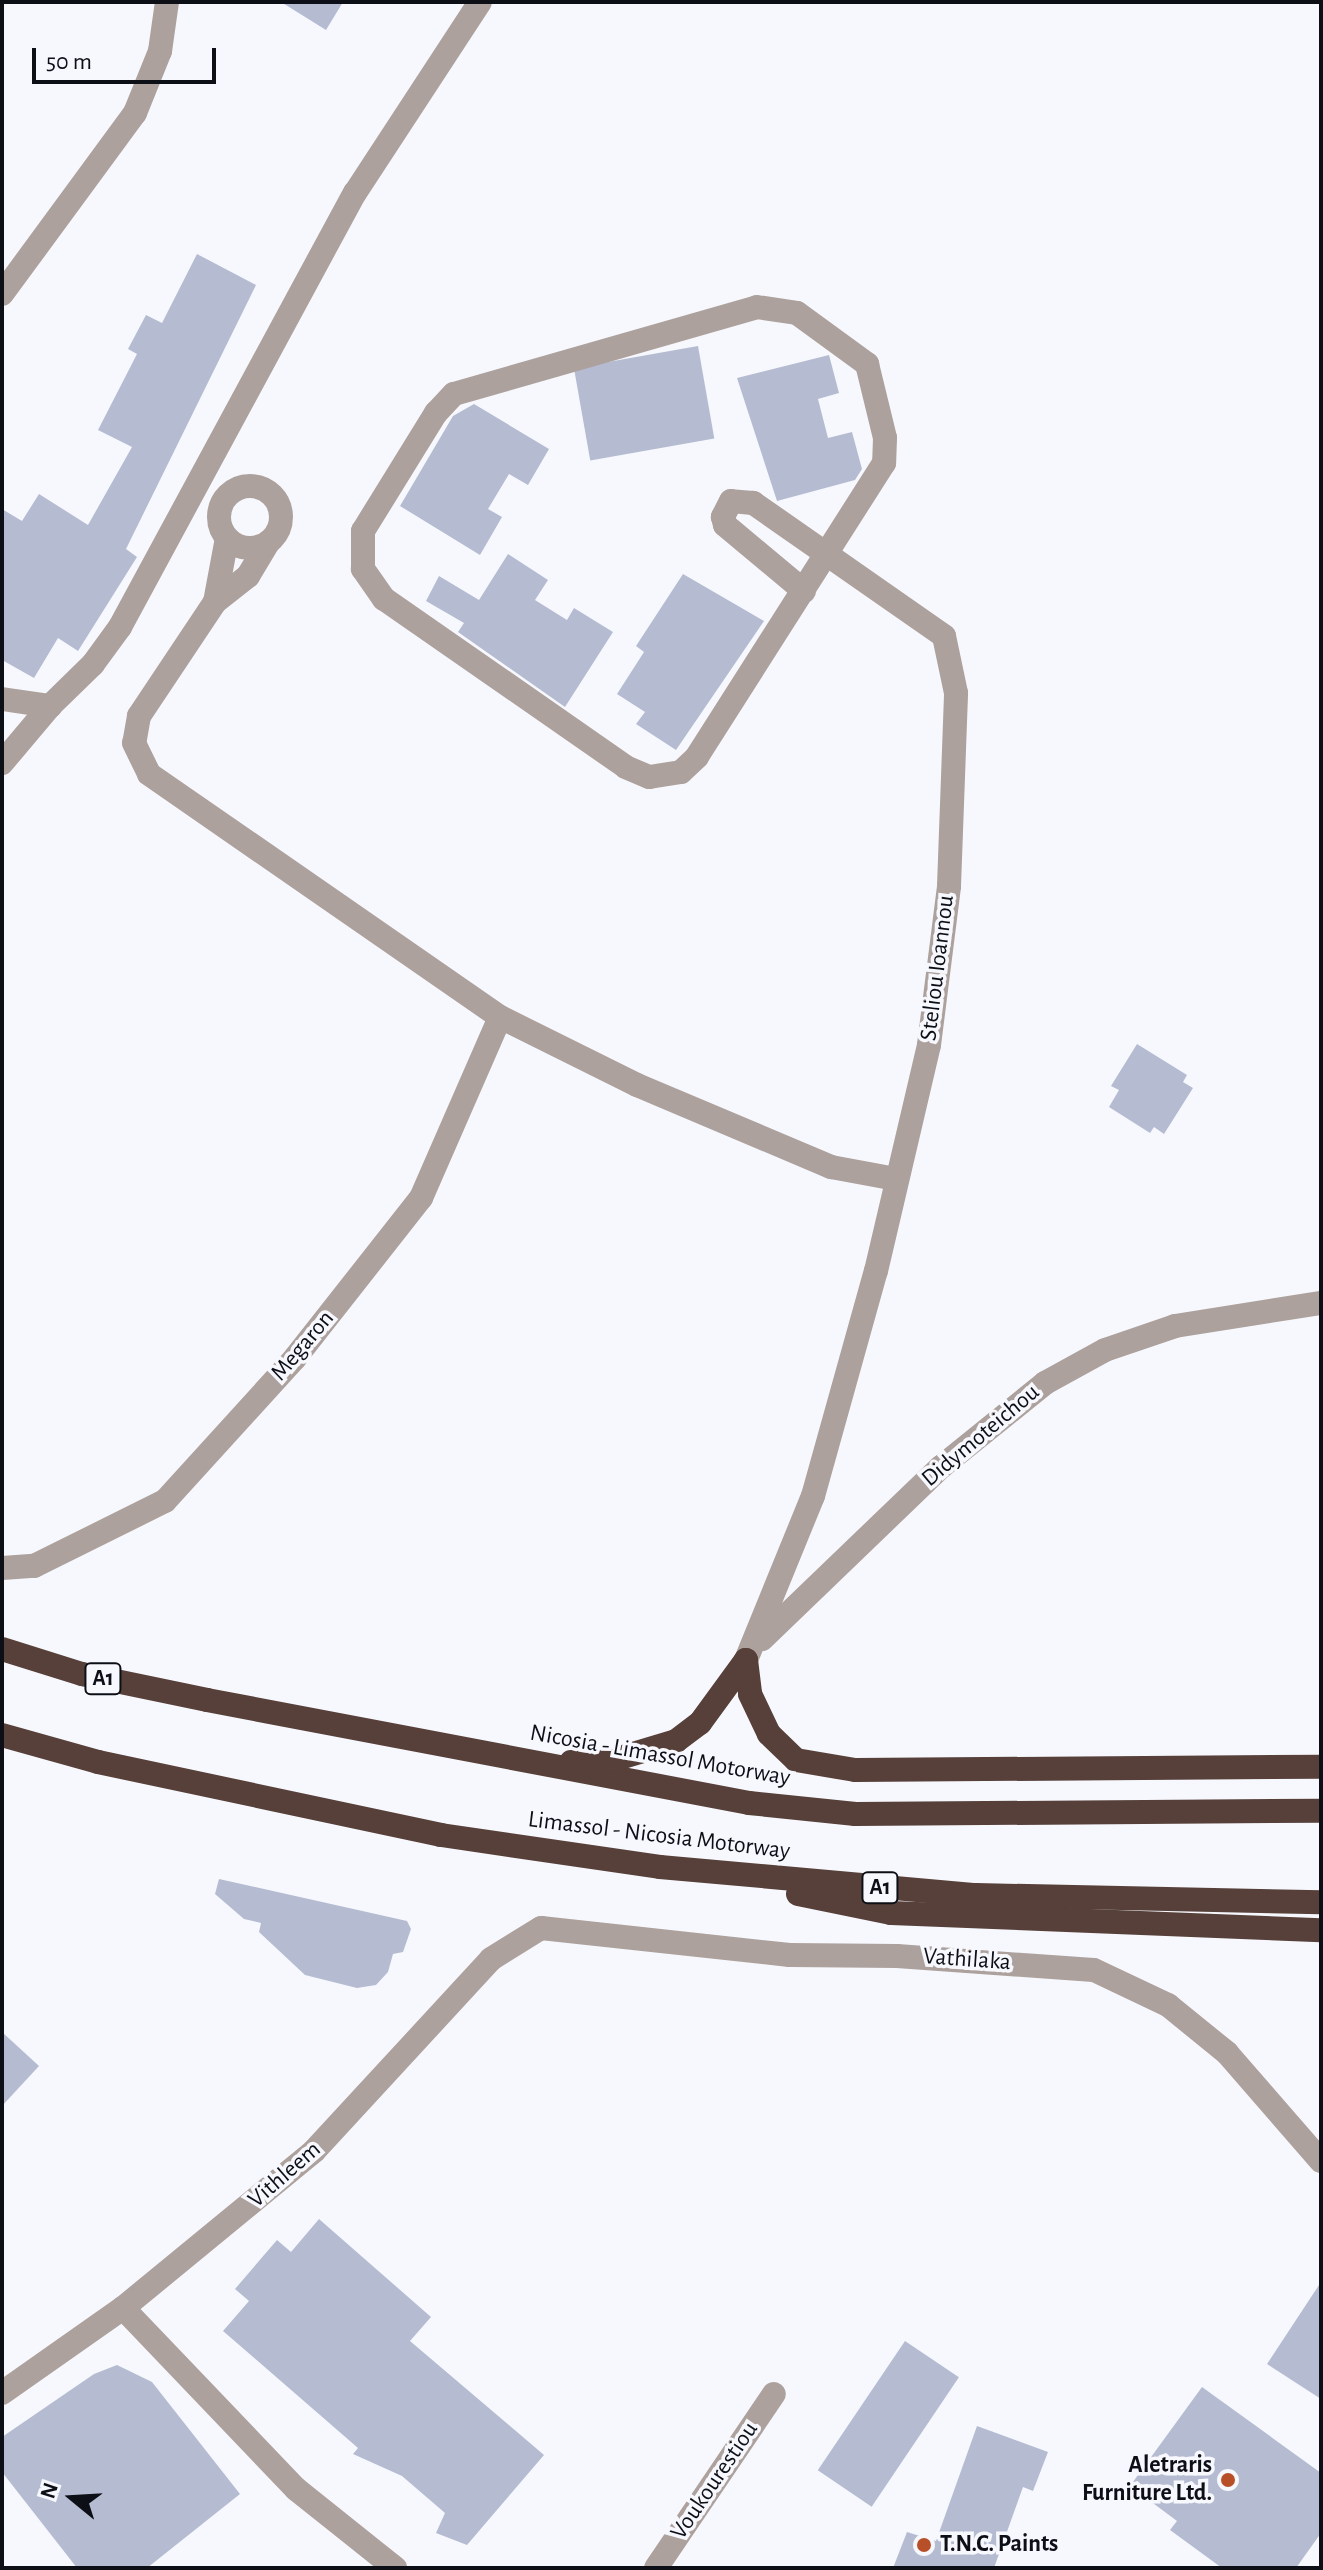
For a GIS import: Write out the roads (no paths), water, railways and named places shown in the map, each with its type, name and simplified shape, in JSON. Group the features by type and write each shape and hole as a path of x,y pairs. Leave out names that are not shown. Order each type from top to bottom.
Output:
{"highway":[{"name":"Nicosia - Limassol Motorway","path":"2,1649 82,1674 685,1794 855,1814 1321,1811"},
{"path":"529,1763 613,1760 676,1741 700,1723 746,1660"},
{"path":"746,1660 750,1694 769,1734 796,1760 855,1770 1321,1767"},
{"name":"Limassol - Nicosia Motorway","path":"2,1735 98,1762 441,1835 660,1867 976,1895 1321,1902"},
{"path":"660,1867 891,1913 1321,1930"}],"street":[{"path":"2,294 135,113 160,51 167,2"},
{"path":"2,763 50,706 108,646 202,482 355,193 480,2"},
{"path":"768,306 797,313 849,346 867,364 885,438 884,463 804,591 697,757 681,772 649,777 626,767 384,599 367,581 360,544 367,521 436,413 454,394 768,306"},
{"path":"202,482 225,500"},
{"path":"215,602 227,538 219,519 225,500 241,488 270,493 281,520 268,543 248,576 215,602 139,716 134,743 141,764 160,783 500,1017 637,1085 831,1167 896,1179"},
{"name":"Steliou Ioannou","path":"746,1660 813,1496 876,1271 929,1045 941,967 956,739 954,668 950,649 934,624 753,503 737,499 727,505 723,517 728,529 804,591"},
{"path":"227,538 245,548 268,543"},
{"path":"2,699 50,706"},
{"name":"Megaron","path":"2,1568 34,1566 165,1501 295,1358 421,1198 500,1017"},
{"name":"Didymoteichou","path":"746,1660 776,1620 941,1467 1045,1383 1105,1350 1175,1326 1321,1303"},
{"name":"Vathilaka","path":"541,1928 790,1955 897,1956 1094,1970 1168,2005 1227,2053 1321,2161"},
{"name":"Vithleem","path":"2,2393 123,2308 314,2151 491,1959 541,1928"},
{"path":"123,2308 296,2489 395,2568"},
{"name":"Voukourestiou","path":"656,2568 774,2394"}],"place":[{"name":"Aletraris Furniture Ltd.","path":"1228,2480"},
{"name":"T.N.C. Paints","path":"924,2545"}]}
